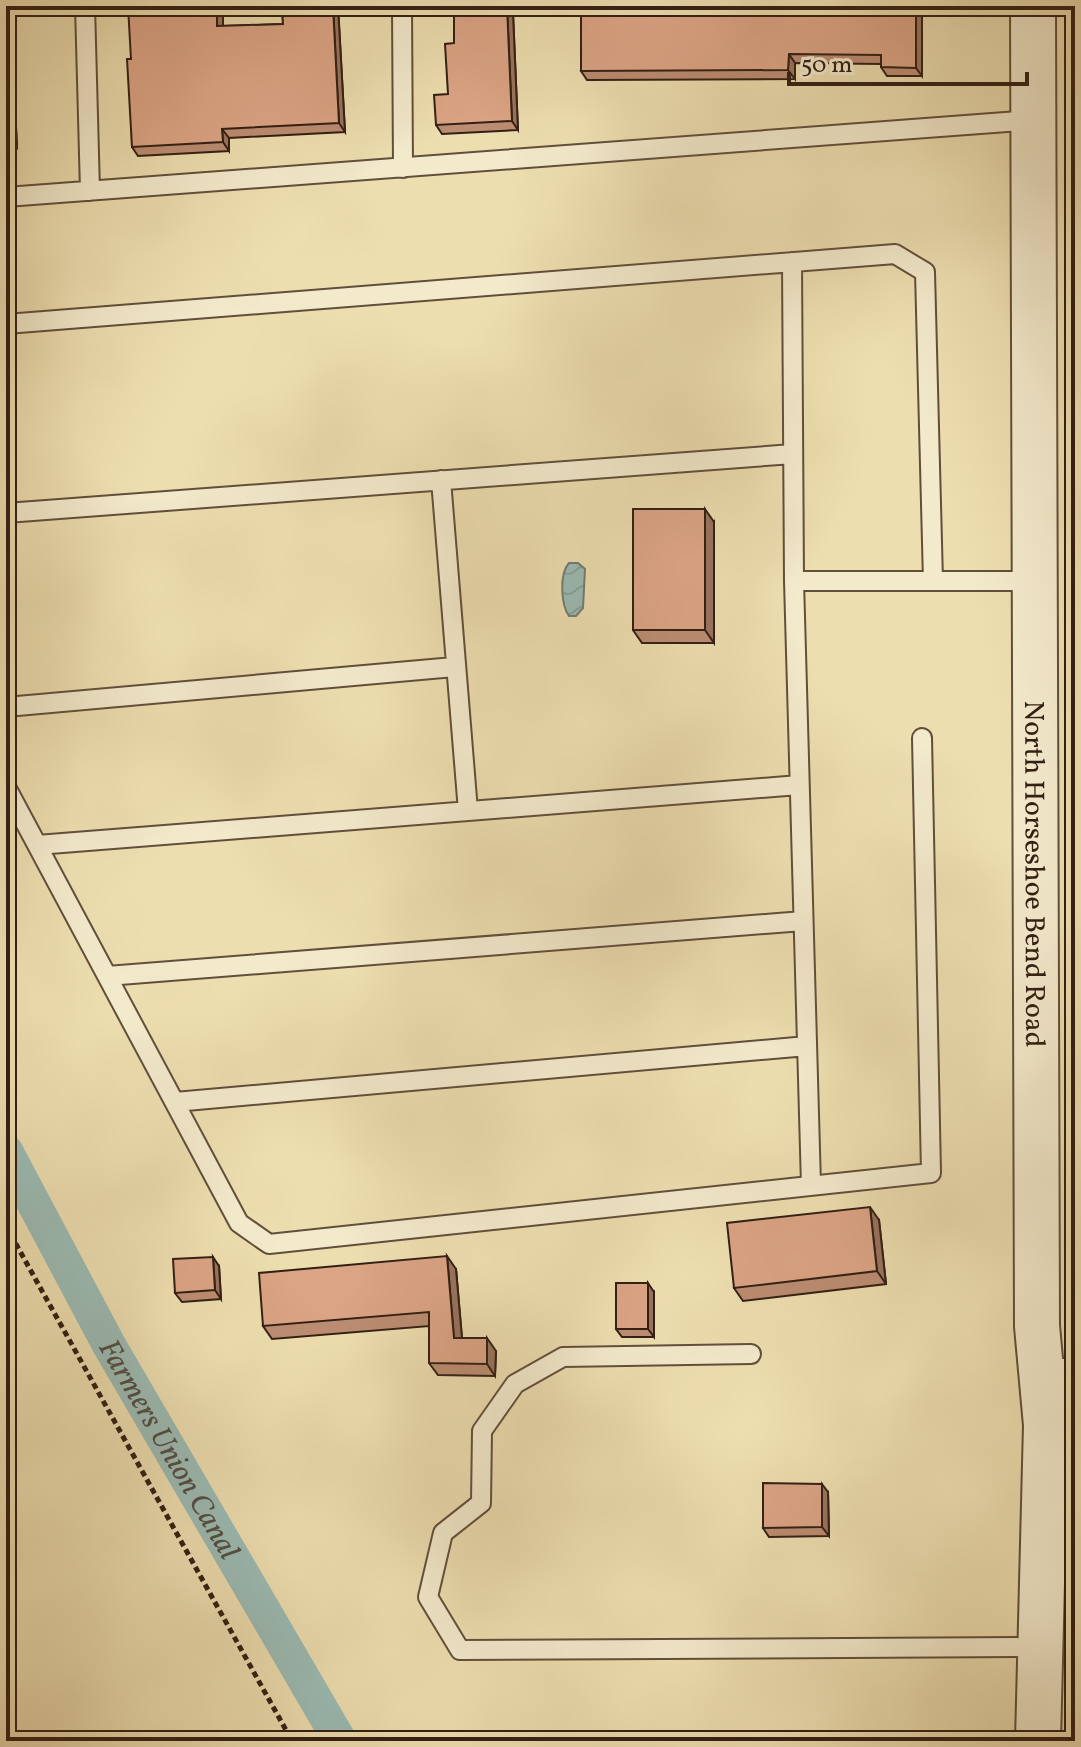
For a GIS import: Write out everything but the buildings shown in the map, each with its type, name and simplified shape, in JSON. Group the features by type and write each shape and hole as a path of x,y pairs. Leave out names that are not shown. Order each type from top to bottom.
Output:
{"street":[{"name":"North Horseshoe Bend Road","path":"1033,6 1037,1326 1058,1377 1046,1425 1038,1741"}],"lane":[{"path":"85,6 90,191"},
{"path":"402,6 403,168"},
{"path":"6,197 1033,120"},
{"path":"6,324 895,254 925,272 933,581"},
{"path":"792,262 794,581 811,1185"},
{"path":"6,513 793,454"},
{"path":"441,480 468,811"},
{"path":"794,581 1034,581"},
{"path":"6,707 454,667"},
{"path":"6,787 239,1223 269,1244 931,1173 922,738"},
{"path":"37,845 799,785"},
{"path":"107,976 803,921"},
{"path":"175,1102 807,1046"},
{"path":"751,1354 563,1357 515,1384 482,1431 481,1503 443,1533 428,1597 460,1650 1041,1647"}],"path":[{"path":"6,1226 292,1741"}],"water":[{"path":"569,563 578,563 585,569 583,608 576,616 569,616 563,597 562,582"}],"waterway":[{"name":"Farmers Union Canal","path":"6,1151 109,1345 340,1741"}]}
